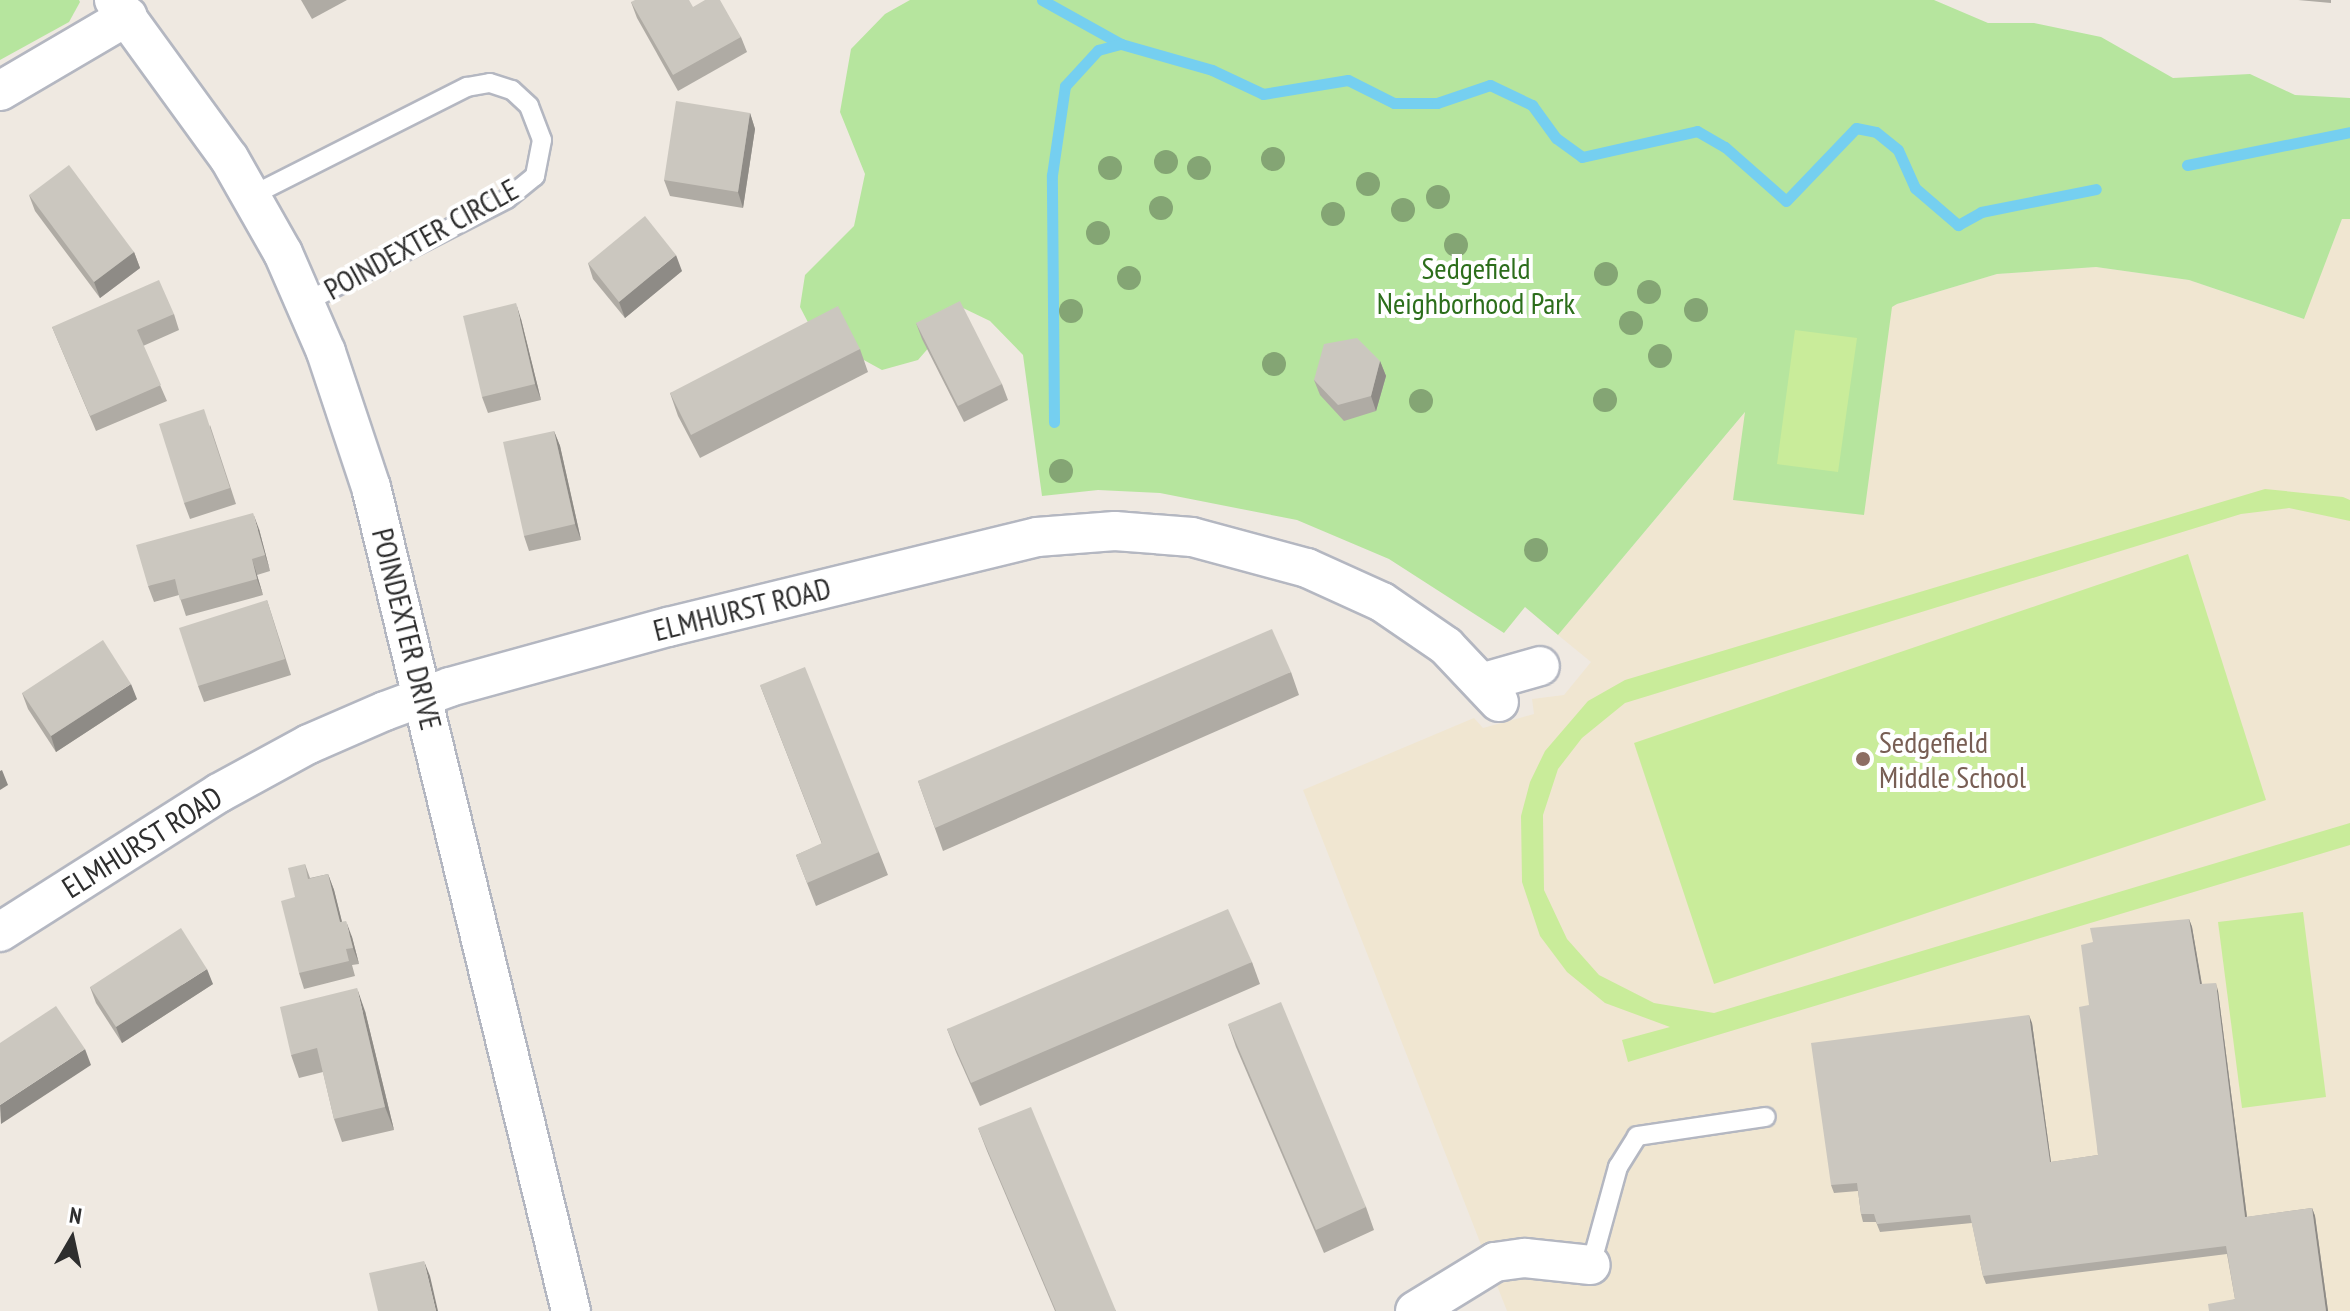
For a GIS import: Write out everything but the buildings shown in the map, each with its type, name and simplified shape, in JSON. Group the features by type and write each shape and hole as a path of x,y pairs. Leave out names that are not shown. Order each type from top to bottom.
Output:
{"street":[{"path":"0,91 121,8"},
{"name":"POINDEXTER DRIVE","path":"121,8 251,196 306,302 371,487 571,1311"},
{"name":"ELMHURST ROAD","path":"0,932 219,793 309,744 423,697 668,627 999,543 1115,531 1231,544 1307,568 1382,602 1446,646 1492,692 1540,666"},
{"path":"1415,1311 1495,1262 1525,1258 1591,1265"}],"lane":[{"name":"POINDEXTER CIRCLE","path":"251,196 467,87 490,83 512,90 529,106 542,140 535,176 507,199 306,302"},
{"path":"1591,1265 1618,1167 1637,1136 1766,1117"}],"shaded area":[{"name":"Sedgefield Middle School","path":"2350,199 2350,1311 1507,1311 1303,790 1474,718 1483,728 1534,714 1532,699 1564,695 1591,662 1558,635 1757,398 1823,344 1897,304 1997,274 2096,267 2189,280 2303,319"}],"green space":[{"path":"0,0 80,2 69,22 0,60"},
{"name":"Sedgefield Neighborhood Park","path":"910,0 1934,0 1988,23 2034,23 2101,37 2173,78 2250,74 2295,95 2350,98 2350,219 2342,219 2304,319 2189,280 2096,267 1997,274 1897,304 1892,307 1864,515 1733,500 1745,412 1558,635 1525,607 1504,633 1389,559 1297,520 1160,493 1098,490 1042,496 1023,355 990,321 963,308 918,360 882,370 813,332 800,307 805,275 854,226 865,174 840,112 851,49 885,14"},
{"path":"1795,330 1857,338 1838,472 1777,464"},
{"path":"2265,489 2343,497 2350,500 2350,521 2289,508 2241,514 1625,703 1582,738 1558,769 1543,815 1544,890 1567,939 1599,975 1654,1003 1714,1013 2350,823 2350,845 1628,1062 1622,1040 1670,1027 1605,1003 1567,972 1540,936 1522,882 1521,816 1530,782 1545,751 1588,701 1625,680"},
{"path":"2188,554 2266,800 1714,984 1634,743"},
{"path":"2303,912 2326,1097 2242,1108 2218,922"}],"waterway":[{"path":"1042,0 1121,44 1212,70 1263,94 1348,80 1394,103 1437,103 1490,85 1532,105 1556,138 1582,157 1697,131 1725,147 1786,201 1856,128 1876,132 1898,150 1915,188 1958,225 1981,212 2096,189"},
{"path":"1054,422 1052,175 1065,86 1098,50 1121,44"},
{"path":"2187,165 2350,132"}],"place":[{"name":"Sedgefield Middle School","path":"1863,759"}]}
